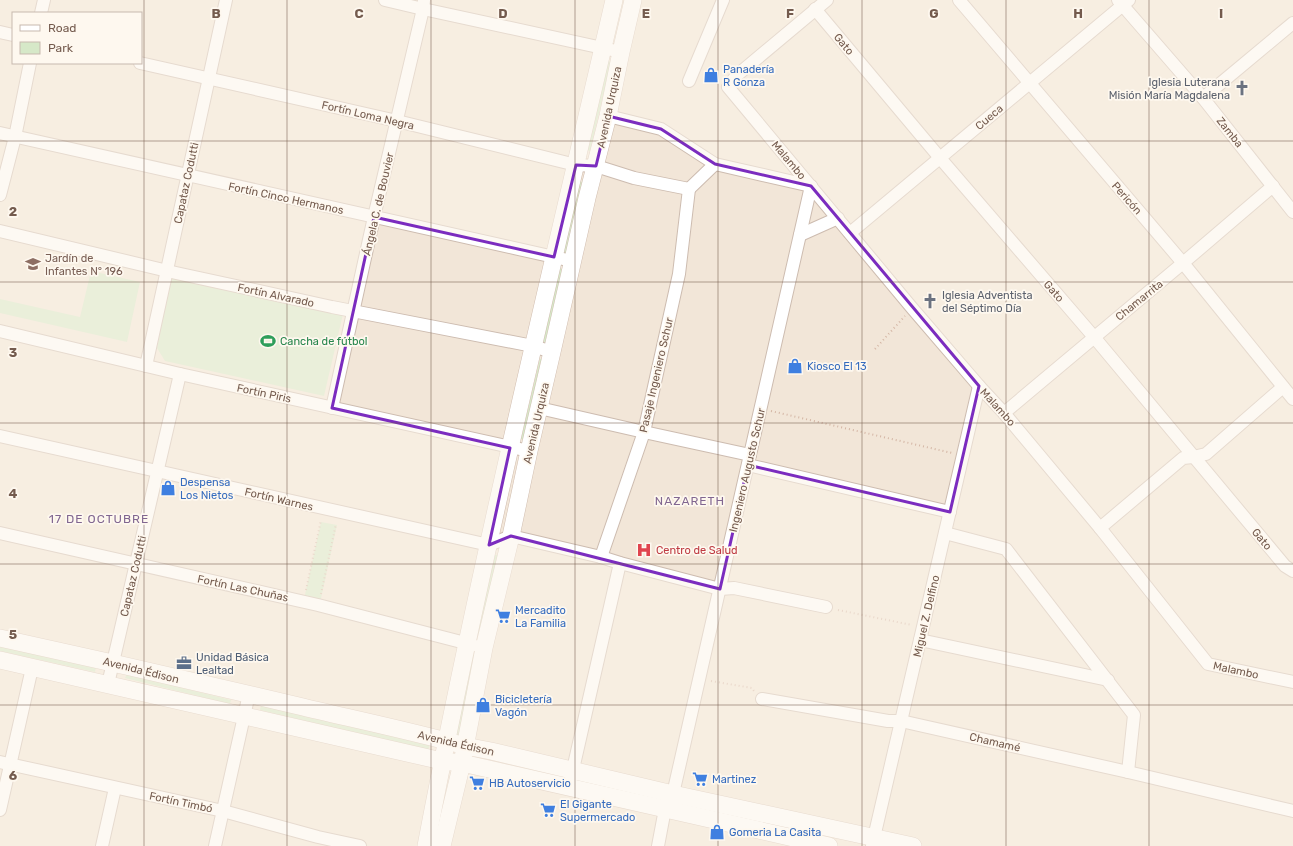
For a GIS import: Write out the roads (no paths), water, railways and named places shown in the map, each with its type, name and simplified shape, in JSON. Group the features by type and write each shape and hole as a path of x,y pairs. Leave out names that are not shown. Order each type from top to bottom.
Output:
{"main road":[{"name":"Avenida Urquiza","path":"426,846 466,644 533,346 614,0"},
{"name":"Avenida Urquiza","path":"442,846 462,763 484,648 511,536 572,261 608,116 633,0"},
{"name":"Avenida Édison","path":"0,638 113,662 143,671 249,694 873,842 913,846"},
{"name":"Avenida Édison","path":"0,660 442,761 462,763 829,846"}],"street":[{"path":"41,12 44,0"},
{"name":"Capataz Codutti","path":"146,366 226,0"},
{"path":"385,0 424,5 621,52"},
{"path":"689,80 723,0"},
{"path":"816,9 827,0"},
{"name":"Pericón","path":"959,0 1183,263 1293,399"},
{"name":"Cueca","path":"850,233 1029,84 1123,2"},
{"name":"Zamba","path":"1123,2 1203,98 1273,186 1291,204"},
{"name":"Ángela C. de Bouvier","path":"332,408 374,217 398,121 424,5"},
{"name":"Malambo","path":"816,9 736,76 728,87 912,308 1004,413 1100,528 1208,664 1293,682"},
{"name":"Gato","path":"816,9 940,158 1094,336 1285,566 1293,571"},
{"path":"1203,98 1293,23"},
{"path":"0,32 12,35"},
{"name":"Fortín Loma Negra","path":"142,63 398,121 576,165 596,166 634,178 689,189"},
{"path":"0,195 15,137 30,64"},
{"path":"608,116 661,129 714,164 811,186"},
{"name":"Fortín Cinco Hermanos","path":"0,133 572,261"},
{"path":"689,189 714,164"},
{"name":"Ingeniero Augusto Schur","path":"658,846 665,809 673,794 700,679 811,186"},
{"name":"Chamarrita","path":"1004,413 1273,186"},
{"name":"Pasaje Ingeniero Schur","path":"601,557 644,432 679,274 689,189"},
{"path":"800,235 838,218"},
{"name":"Fortín Alvarado","path":"0,231 353,311 533,346 552,352"},
{"name":"Fortín Piris","path":"0,331 180,374 529,451"},
{"name":"Capataz Codutti","path":"108,684 180,374"},
{"name":"Miguel Z. Delfino","path":"873,842 979,386"},
{"path":"1100,528 1183,458 1206,454 1283,387"},
{"path":"539,408 644,432 950,512"},
{"name":"Fortín Warnes","path":"0,436 158,470 324,510 489,545"},
{"name":"Fortín Las Chuñas","path":"0,533 303,601 484,648"},
{"path":"945,533 1006,549 1108,680 1134,715 1128,772"},
{"path":"489,545 511,536 601,557 720,589 734,588 826,607"},
{"path":"569,787 620,563"},
{"path":"920,640 1108,680"},
{"path":"0,810 5,763 32,668"},
{"path":"215,846 249,694"},
{"name":"Chamamé","path":"762,699 888,721 901,721 1293,811"},
{"name":"Fortín Timbó","path":"5,763 223,811 317,842 360,846"},
{"path":"102,846 116,788"}],"place":[{"name":"Panadería R Gonza","path":"711,75"},
{"name":"Iglesia Luterana Misión María Magdalena","path":"1242,88"},
{"name":"Jardín de Infantes N° 196","path":"33,264"},
{"name":"Iglesia Adventista del Séptimo Día","path":"930,301"},
{"name":"Cancha de fútbol","path":"268,341"},
{"name":"Kiosco El 13","path":"795,366"},
{"name":"Despensa Los Nietos","path":"168,488"},
{"name":"Centro de Salud","path":"644,550"},
{"name":"Mercadito La Familia","path":"503,616"},
{"name":"Unidad Básica Lealtad","path":"184,663"},
{"name":"Bicicletería Vagón","path":"483,705"},
{"name":"Martinez","path":"700,779"},
{"name":"HB Autoservicio","path":"477,783"},
{"name":"El Gigante Supermercado","path":"548,810"},
{"name":"Gomeria La Casita","path":"717,832"}],"district":[{"name":"NAZARETH","path":"690,501"},
{"name":"17 DE OCTUBRE","path":"99,519"}]}
